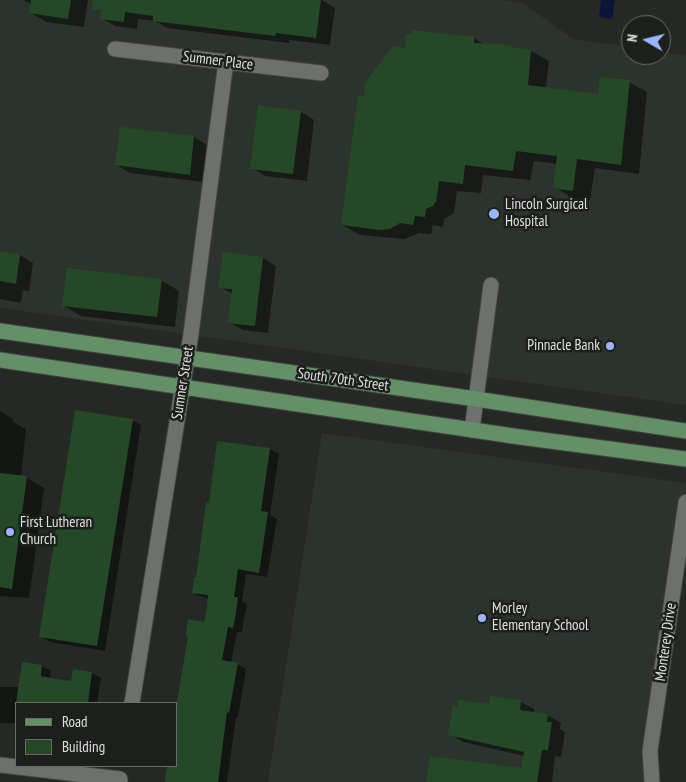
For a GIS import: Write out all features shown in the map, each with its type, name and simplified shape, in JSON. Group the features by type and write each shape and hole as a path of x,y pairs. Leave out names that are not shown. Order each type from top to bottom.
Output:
{"main road":[{"name":"South 70th Street","path":"0,331 686,430"},
{"name":"South 70th Street","path":"0,360 520,437 686,458"}],"street":[{"name":"Sumner Place","path":"115,49 322,73"},
{"name":"Sumner Street","path":"132,702 183,386 226,61"},
{"path":"472,430 491,285"},
{"name":"Monterey Drive","path":"652,782 650,751 686,502"},
{"path":"0,765 15,766"},
{"path":"22,767 120,776"}],"shaded area":[{"path":"0,0 502,0 523,3 573,39 621,46 621,65 671,65 671,53 686,55 686,405 0,308"},
{"name":"Morley Elementary School","path":"322,433 686,483 686,502 652,782 268,782"}],"water":[{"path":"601,0 615,0 612,19 599,17"}],"building":[{"path":"31,0 71,0 68,19 29,13"},
{"path":"93,0 321,0 316,38 276,33 275,36 153,21 153,16 125,12 124,22 100,19 101,10 92,9"},
{"name":"Lincoln Surgical Hospital","path":"412,30 474,37 474,43 512,45 511,47 531,50 528,85 598,94 600,77 630,80 621,165 577,159 573,191 553,188 557,156 516,151 513,171 465,165 463,184 439,181 436,202 433,206 426,209 425,217 415,216 413,225 400,223 390,229 380,230 341,225 358,95 364,96 365,83 393,46 405,48 406,34 411,35"},
{"path":"258,105 301,111 293,174 250,169"},
{"path":"120,127 194,136 190,175 115,165"},
{"path":"0,251 20,254 16,284 0,281"},
{"path":"223,252 263,257 255,326 228,323 232,289 218,288"},
{"path":"67,268 162,279 157,317 62,306"},
{"path":"75,410 133,419 97,646 39,637"},
{"path":"217,441 270,448 261,511 268,512 259,573 238,569 234,597 238,597 236,613 233,628 228,627 222,660 238,663 229,713 227,712 218,782 165,782 167,767 178,767 177,702 188,636 186,635 188,619 204,622 207,608 208,595 192,593 206,503 209,503"},
{"name":"First Lutheran Church","path":"0,473 27,476 12,589 0,587"},
{"path":"22,662 42,665 41,676 56,679 71,681 73,669 92,672 88,702 16,702"},
{"path":"490,696 521,700 520,710 548,714 547,722 552,722 548,750 542,750 537,782 426,782 430,756 521,768 524,752 448,735 453,706 458,707 458,700 489,704"}],"place":[{"name":"Lincoln Surgical Hospital","path":"494,214"},
{"name":"Pinnacle Bank","path":"610,346"},
{"name":"First Lutheran Church","path":"10,532"},
{"name":"Morley Elementary School","path":"482,618"}]}
